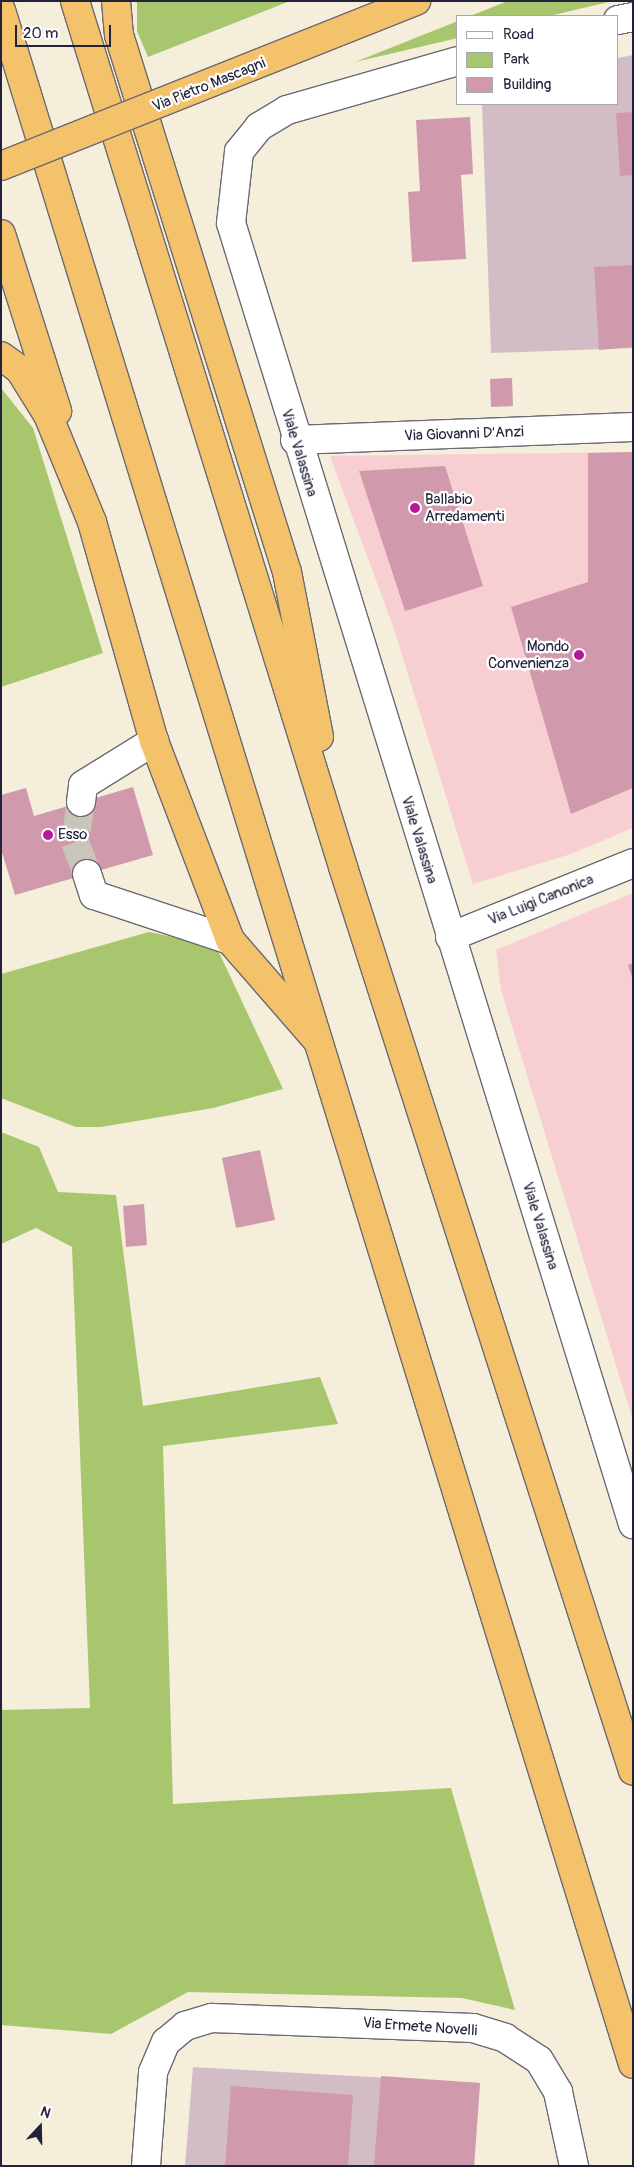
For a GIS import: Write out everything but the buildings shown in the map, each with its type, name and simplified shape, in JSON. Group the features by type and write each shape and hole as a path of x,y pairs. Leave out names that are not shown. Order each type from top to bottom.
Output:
{"main road":[{"path":"75,1 343,867 633,1772"},
{"path":"116,1 119,35 288,572 343,867"},
{"name":"Via Pietro Mascagni","path":"1,166 416,1"},
{"path":"1,10 323,1046 633,2064"},
{"path":"1,234 92,522 154,741 230,940 323,1046"},
{"path":"1,356 20,370 48,415 92,522"}],"street":[{"path":"619,20 633,17"},
{"name":"Viale Valassina","path":"456,62 287,110 259,127 239,152 231,223 295,440 633,1524"},
{"name":"Via Giovanni D'Anzi","path":"295,440 633,427"},
{"path":"81,802 83,785 154,741"},
{"name":"Via Luigi Canonica","path":"450,937 633,863"},
{"path":"87,874 94,895 230,940"},
{"name":"Via Ermete Novelli","path":"146,2166 153,2072 166,2042 185,2026 212,2018 473,2028 505,2038 539,2060 558,2092 574,2166"}],"shaded area":[{"path":"633,55 633,348 491,353 482,105 619,105 619,58"},
{"path":"633,452 633,828 571,854 473,884 394,629 330,456"},
{"path":"633,893 633,1421 501,990 496,950"},
{"path":"193,2067 480,2083 474,2166 185,2166"}],"green space":[{"path":"137,1 290,1 148,57 137,31"},
{"path":"508,1 613,1 553,15 473,15"},
{"path":"456,22 456,38 355,62"},
{"path":"1,388 33,428 103,653 1,687"},
{"path":"149,932 216,946 283,1089 213,1108 101,1127 76,1127 1,1098 1,974"},
{"path":"1,1132 39,1147 58,1192 116,1195 143,1406 320,1377 338,1424 163,1446 173,1804 451,1788 515,2010 462,1998 188,1992 111,2034 1,2025 1,1710 90,1708 72,1247 36,1228 1,1244"}],"tunnel":[{"path":"81,802 75,842 87,874"}],"place":[{"name":"Ballabio Arredamenti","path":"415,508"},
{"name":"Mondo Convenienza","path":"579,655"},
{"name":"Esso","path":"48,835"}]}
